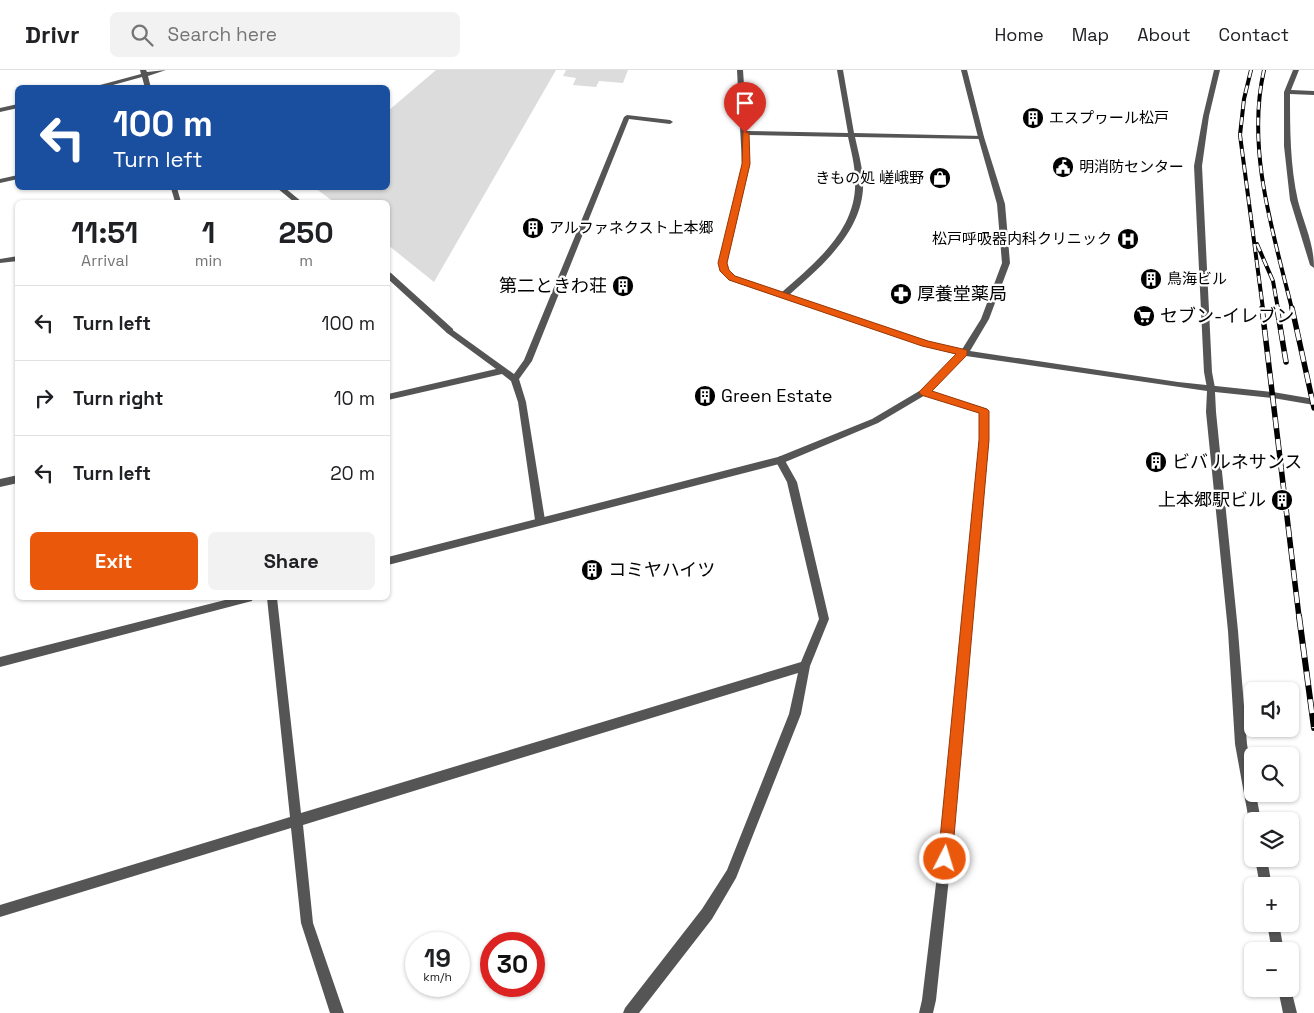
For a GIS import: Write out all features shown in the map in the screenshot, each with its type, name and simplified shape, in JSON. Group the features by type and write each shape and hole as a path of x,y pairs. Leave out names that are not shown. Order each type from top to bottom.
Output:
{"street":[{"path":"102,85 144,72 164,70"},
{"path":"740,70 746,164 722,263 724,271 732,278 926,344 964,353 1178,385 1265,394 1314,402"},
{"path":"784,295 829,254 846,231 856,211 859,196 859,180 840,70"},
{"path":"390,560 540,520 780,460 875,421 924,392 964,353 985,319 1006,262 1001,204 964,70"},
{"path":"1216,70 1198,166 1200,231 1211,412 1233,631 1242,744 1253,812"},
{"path":"1296,70 1287,92 1287,146 1294,200 1314,265"},
{"path":"144,72 147,85"},
{"path":"1287,92 1314,93"},
{"path":"0,110 15,107"},
{"path":"515,379 531,353 627,117 670,122"},
{"path":"745,133 981,137"},
{"path":"0,181 15,178"},
{"path":"283,190 296,200"},
{"path":"0,261 15,258"},
{"path":"390,277 450,331 515,379 522,402 540,520"},
{"path":"390,397 503,371"},
{"path":"924,392 984,411 984,440 945,859 926,1013"},
{"path":"630,1013 707,914 732,874 794,714 805,666 824,619 792,482 780,460"},
{"path":"0,484 15,481"},
{"path":"0,662 240,600"},
{"path":"272,600 307,923 337,1013"},
{"path":"0,911 805,666"},
{"path":"1287,997 1290,1013"}],"shaded area":[{"path":"436,70 556,70 434,282 390,247 390,200 331,200 318,190 390,190 390,109"},
{"path":"566,70 628,70 623,83 599,81 596,87 573,85 576,78 563,76"}],"railway":[{"path":"1251,70 1244,99 1240,135 1263,309"},
{"path":"1264,70 1259,100 1260,160 1270,220 1292,309"},
{"path":"1257,244 1273,281 1278,309"},
{"path":"1262,308 1299,617"},
{"path":"1277,308 1286,362"},
{"path":"1292,308 1314,408"},
{"path":"1299,616 1314,728"}],"place":[{"name":"エスプヮール松戸","path":"1033,118"},
{"name":"明消防センター","path":"1063,167"},
{"name":"きもの処 嵯峨野","path":"940,178"},
{"name":"アルファネクスト上本郷","path":"533,228"},
{"name":"松戸呼吸器内科クリニック","path":"1128,239"},
{"name":"鳥海ビル","path":"1151,279"},
{"name":"第二ときわ荘","path":"623,286"},
{"name":"厚養堂薬局","path":"901,294"},
{"name":"セブン-イレブン","path":"1144,316"},
{"name":"Green Estate","path":"705,396"},
{"name":"ビバ ルネサンス","path":"1156,462"},
{"name":"上本郷駅ビル","path":"1282,500"},
{"name":"コミヤハイツ","path":"592,570"}],"route":[{"path":"745,133 746,164 722,263 724,271 732,278 926,344 964,353 924,392 984,411 984,440 945,859"}]}
